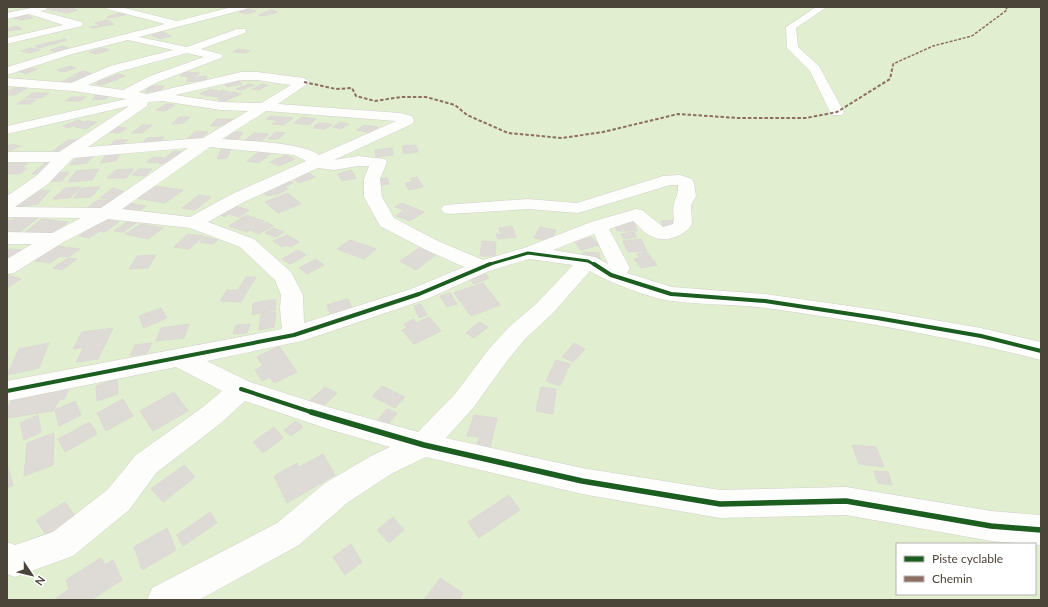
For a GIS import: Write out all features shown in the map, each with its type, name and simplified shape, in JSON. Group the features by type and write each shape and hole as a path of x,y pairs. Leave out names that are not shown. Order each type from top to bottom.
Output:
{"street":[{"path":"29,11 46,7"},
{"path":"110,7 180,24"},
{"path":"7,71 35,62 243,7"},
{"path":"822,7 791,27 793,48 815,69 837,112"},
{"path":"7,41 78,24 60,21 29,11 9,10"},
{"path":"73,87 114,69 186,49 195,48 242,31"},
{"path":"124,38 217,56 154,79 126,94"},
{"path":"14,58 35,62"},
{"path":"7,130 241,76 257,75 291,82 304,82 207,142 106,213 55,239 7,268"},
{"path":"7,82 73,87 150,98 162,97 221,106 262,107 406,119 407,121 318,163 236,199 193,223"},
{"path":"7,204 42,180 67,155 150,98"},
{"path":"7,157 67,155 207,142 296,151 309,155 318,163 334,164 358,160 379,162 372,179 373,197 387,222 431,245 482,267"},
{"path":"7,391 294,335 418,294 482,267 528,253 598,226 636,214 658,233 673,233 683,226 685,218 682,205 687,196 686,183 680,180 669,180 578,208 528,204 450,209"},
{"path":"7,212 106,213 193,223 247,243 284,277 292,295 291,309 294,335"},
{"path":"598,226 608,242 620,268 611,276"},
{"path":"7,238 55,239"},
{"path":"528,253 588,261 611,276 671,294 765,301 870,317 982,336 1041,351"},
{"path":"164,600 288,534 336,493 381,466 424,445 446,418 464,401 483,374 517,333 545,308 588,261"},
{"path":"180,358 241,389 328,418 424,445 582,481 720,504 846,501 991,526 1041,530"},
{"path":"7,558 15,561 62,545 118,500 146,464 212,415 241,389"}],"green space":[{"path":"7,7 1041,7 1041,600 7,600"}],"building":[{"path":"45,8 69,8 53,11"},
{"path":"70,8 78,10 67,13 57,11"},
{"path":"249,9 256,11 248,14 239,12"},
{"path":"271,10 278,12 264,16 259,15"},
{"path":"123,12 129,14 110,18 107,17"},
{"path":"26,15 33,18 21,20 15,18"},
{"path":"108,20 114,24 92,28 90,27 101,26 95,23"},
{"path":"16,26 22,29 7,31 7,29"},
{"path":"163,32 171,36 160,39 152,35"},
{"path":"65,39 67,40 39,48 35,46"},
{"path":"63,46 69,48 56,52 50,50"},
{"path":"31,48 40,50 29,53 21,51"},
{"path":"102,48 109,50 96,54 89,52"},
{"path":"238,49 250,51 245,53 233,52"},
{"path":"70,66 76,68 63,72 57,70"},
{"path":"28,68 37,69 26,74 19,71"},
{"path":"84,71 93,74 82,78 73,75"},
{"path":"186,72 200,73 194,77 180,76"},
{"path":"118,74 125,76 113,81 106,79"},
{"path":"207,76 205,80 186,82 188,78"},
{"path":"71,77 82,78 76,81 61,82"},
{"path":"102,79 112,81 102,85 96,84 101,82 96,81"},
{"path":"239,81 242,84 227,87 224,84"},
{"path":"249,84 254,85 241,90 236,89"},
{"path":"262,84 268,85 259,90 252,89"},
{"path":"150,86 164,86 160,91 145,92"},
{"path":"14,88 27,88 15,95 8,95 12,93 7,92"},
{"path":"210,89 218,91 209,96 200,94"},
{"path":"222,90 230,92 219,97 211,96"},
{"path":"234,92 241,94 224,101 217,99"},
{"path":"33,93 49,93 41,98 25,98"},
{"path":"96,95 110,95 106,99 92,100"},
{"path":"72,97 86,97 80,101 65,101"},
{"path":"23,100 36,100 30,104 17,104"},
{"path":"166,104 175,105 165,111 156,110"},
{"path":"271,116 293,118 284,125 272,124 277,120 266,119"},
{"path":"179,117 190,117 183,123 172,124"},
{"path":"302,117 316,119 309,125 294,123"},
{"path":"217,119 233,119 226,126 210,126"},
{"path":"78,120 83,122 68,128 63,126"},
{"path":"86,121 97,122 86,129 75,127"},
{"path":"341,122 349,124 341,129 333,127"},
{"path":"319,123 332,125 324,129 314,128 317,127 314,126"},
{"path":"142,125 152,125 142,133 132,133"},
{"path":"364,125 378,127 371,133 357,130"},
{"path":"117,127 127,128 119,133 108,132"},
{"path":"196,131 208,132 199,140 186,140"},
{"path":"226,132 243,132 238,139 226,139 228,136 223,136"},
{"path":"276,132 285,133 278,139 268,139"},
{"path":"254,133 269,134 260,142 244,141"},
{"path":"164,137 159,144 141,145 147,138"},
{"path":"68,140 84,140 69,151 53,151"},
{"path":"116,140 128,140 121,145 110,145"},
{"path":"12,144 20,146 7,152 7,146"},
{"path":"416,145 418,152 404,154 402,146"},
{"path":"392,148 393,155 376,157 375,150"},
{"path":"231,149 227,158 217,159 221,150"},
{"path":"174,151 183,152 167,164 158,163"},
{"path":"260,151 271,153 259,163 247,161"},
{"path":"122,152 115,161 100,163 107,154"},
{"path":"95,154 87,163 70,165 78,155"},
{"path":"286,155 295,159 279,166 270,162"},
{"path":"153,157 163,158 156,163 146,162"},
{"path":"47,161 56,161 41,174 32,174"},
{"path":"10,163 28,163 22,168 27,168 20,174 7,174 7,165"},
{"path":"99,169 92,180 68,182 76,171"},
{"path":"134,169 126,178 107,178 116,170"},
{"path":"139,169 152,169 145,176 132,175"},
{"path":"351,170 356,178 342,181 338,174"},
{"path":"69,172 62,181 46,182 53,173"},
{"path":"308,172 315,177 299,183 293,178"},
{"path":"417,177 423,187 409,190 405,183 412,182 410,179"},
{"path":"387,178 389,184 376,186 374,180"},
{"path":"287,180 293,183 284,187 288,189 276,195 274,194 268,196 263,193"},
{"path":"153,186 183,190 165,203 135,198"},
{"path":"81,187 70,198 53,199 65,188"},
{"path":"100,187 91,197 73,198 82,188"},
{"path":"113,188 125,192 115,200 100,198"},
{"path":"50,190 38,204 13,207 26,192"},
{"path":"288,193 301,204 278,213 265,202"},
{"path":"199,195 211,197 195,210 182,208"},
{"path":"97,200 115,201 108,210 86,209"},
{"path":"127,203 146,206 138,211 120,208"},
{"path":"402,203 424,212 410,221 396,216 404,210 395,207"},
{"path":"231,205 249,210 239,217 229,214 225,217 217,214"},
{"path":"246,215 264,221 247,232 229,226"},
{"path":"16,216 39,217 18,233 7,233 7,220 12,220"},
{"path":"42,219 68,222 50,235 24,233"},
{"path":"105,219 119,222 105,232 100,231 89,238 79,236"},
{"path":"674,220 677,227 664,228 661,221"},
{"path":"128,221 136,223 123,232 114,231"},
{"path":"634,221 637,231 617,231 615,222"},
{"path":"266,222 273,226 258,234 251,230"},
{"path":"141,224 163,228 148,239 125,234"},
{"path":"512,226 516,237 498,239 496,234 501,234 499,228"},
{"path":"540,227 556,230 551,241 534,238"},
{"path":"273,228 284,232 276,237 265,233"},
{"path":"634,232 637,237 624,239 621,234"},
{"path":"188,234 204,236 189,249 174,247"},
{"path":"287,235 299,242 290,247 287,245 282,247 273,241"},
{"path":"205,237 218,240 212,244 200,242"},
{"path":"591,237 599,245 581,250 574,241"},
{"path":"641,239 647,251 628,252 623,241"},
{"path":"350,240 376,249 364,259 337,249"},
{"path":"482,241 496,242 495,256 480,256"},
{"path":"56,246 80,249 69,257 60,256 50,263 35,261"},
{"path":"421,247 437,254 416,270 400,261"},
{"path":"10,249 24,250 7,263 7,251"},
{"path":"298,250 306,255 290,264 282,259"},
{"path":"583,252 599,253 601,263 584,262"},
{"path":"647,252 657,265 641,268 634,259 640,257 637,254"},
{"path":"156,255 148,268 129,269 137,256"},
{"path":"68,258 77,259 62,270 53,268"},
{"path":"316,259 324,265 307,274 299,268"},
{"path":"482,270 489,278 474,284 467,276"},
{"path":"8,275 21,279 7,288"},
{"path":"246,277 256,277 241,302 220,301 227,290 238,290"},
{"path":"483,283 500,305 471,316 454,293"},
{"path":"450,293 457,304 447,307 440,296"},
{"path":"276,299 275,310 252,315 253,303"},
{"path":"348,299 352,309 331,315 327,305"},
{"path":"421,304 427,315 419,318 414,306"},
{"path":"161,308 167,318 144,328 139,316"},
{"path":"276,312 274,327 259,330 261,314"},
{"path":"429,317 441,331 414,344 402,330 407,328 404,324 414,319 416,323"},
{"path":"479,322 488,327 474,338 466,333"},
{"path":"189,324 184,338 156,341 161,328"},
{"path":"250,324 247,333 233,334 236,325"},
{"path":"113,328 98,359 76,362 84,347 73,349 82,332"},
{"path":"49,343 39,368 7,375 19,349"},
{"path":"152,343 147,353 130,356 135,345"},
{"path":"574,343 585,349 573,362 562,357"},
{"path":"279,346 297,372 274,383 270,377 262,381 255,370 263,366 257,357"},
{"path":"556,360 570,364 560,386 546,381"},
{"path":"117,379 118,394 97,401 96,386"},
{"path":"382,386 405,397 395,408 372,396"},
{"path":"70,387 64,399 59,400 53,411 7,418 7,409 15,395"},
{"path":"325,387 337,393 317,412 305,405"},
{"path":"541,387 556,389 553,414 536,411"},
{"path":"174,392 188,411 153,431 140,411"},
{"path":"123,399 133,416 106,431 97,413"},
{"path":"75,401 81,415 59,426 55,410"},
{"path":"387,409 397,413 387,426 377,421"},
{"path":"38,415 41,432 24,440 20,423"},
{"path":"474,415 497,418 488,455 475,453 479,437 467,436"},
{"path":"296,421 303,427 291,436 284,430"},
{"path":"90,422 97,434 65,452 58,439"},
{"path":"274,427 283,438 263,453 253,442"},
{"path":"54,433 53,465 24,476 27,443"},
{"path":"852,445 876,447 884,467 859,464"},
{"path":"323,454 335,475 287,503 274,476 297,463 299,467"},
{"path":"7,464 13,485 7,488"},
{"path":"184,465 195,477 163,502 151,489"},
{"path":"874,471 888,472 892,485 878,483"},
{"path":"509,495 520,510 479,538 468,522"},
{"path":"65,502 80,523 51,543 36,520"},
{"path":"210,512 217,523 183,546 177,535"},
{"path":"393,517 404,530 389,543 377,530"},
{"path":"167,528 176,550 142,570 134,547"},
{"path":"351,544 362,562 345,575 333,557"},
{"path":"101,558 105,565 113,560 122,580 91,600 55,599 69,589 66,580"},
{"path":"440,578 463,593 459,600 424,600"}],"waterway":[{"path":"7,8 12,7"}],"marked path":[{"path":"304,82 336,89 352,88 356,96 375,101 401,97 426,97 455,105 467,115 508,133 562,138 603,132 678,114 738,118 806,118 837,112 890,79 893,64 933,46 972,36 1007,10 1006,7"}],"cycle path":[{"path":"7,391 294,335 419,294 482,267 528,253 588,261 611,275 671,294 765,301 877,318 981,336 1041,351"},
{"path":"241,389 328,418 424,445 582,481 720,504 846,501 991,526 1041,530"}]}
